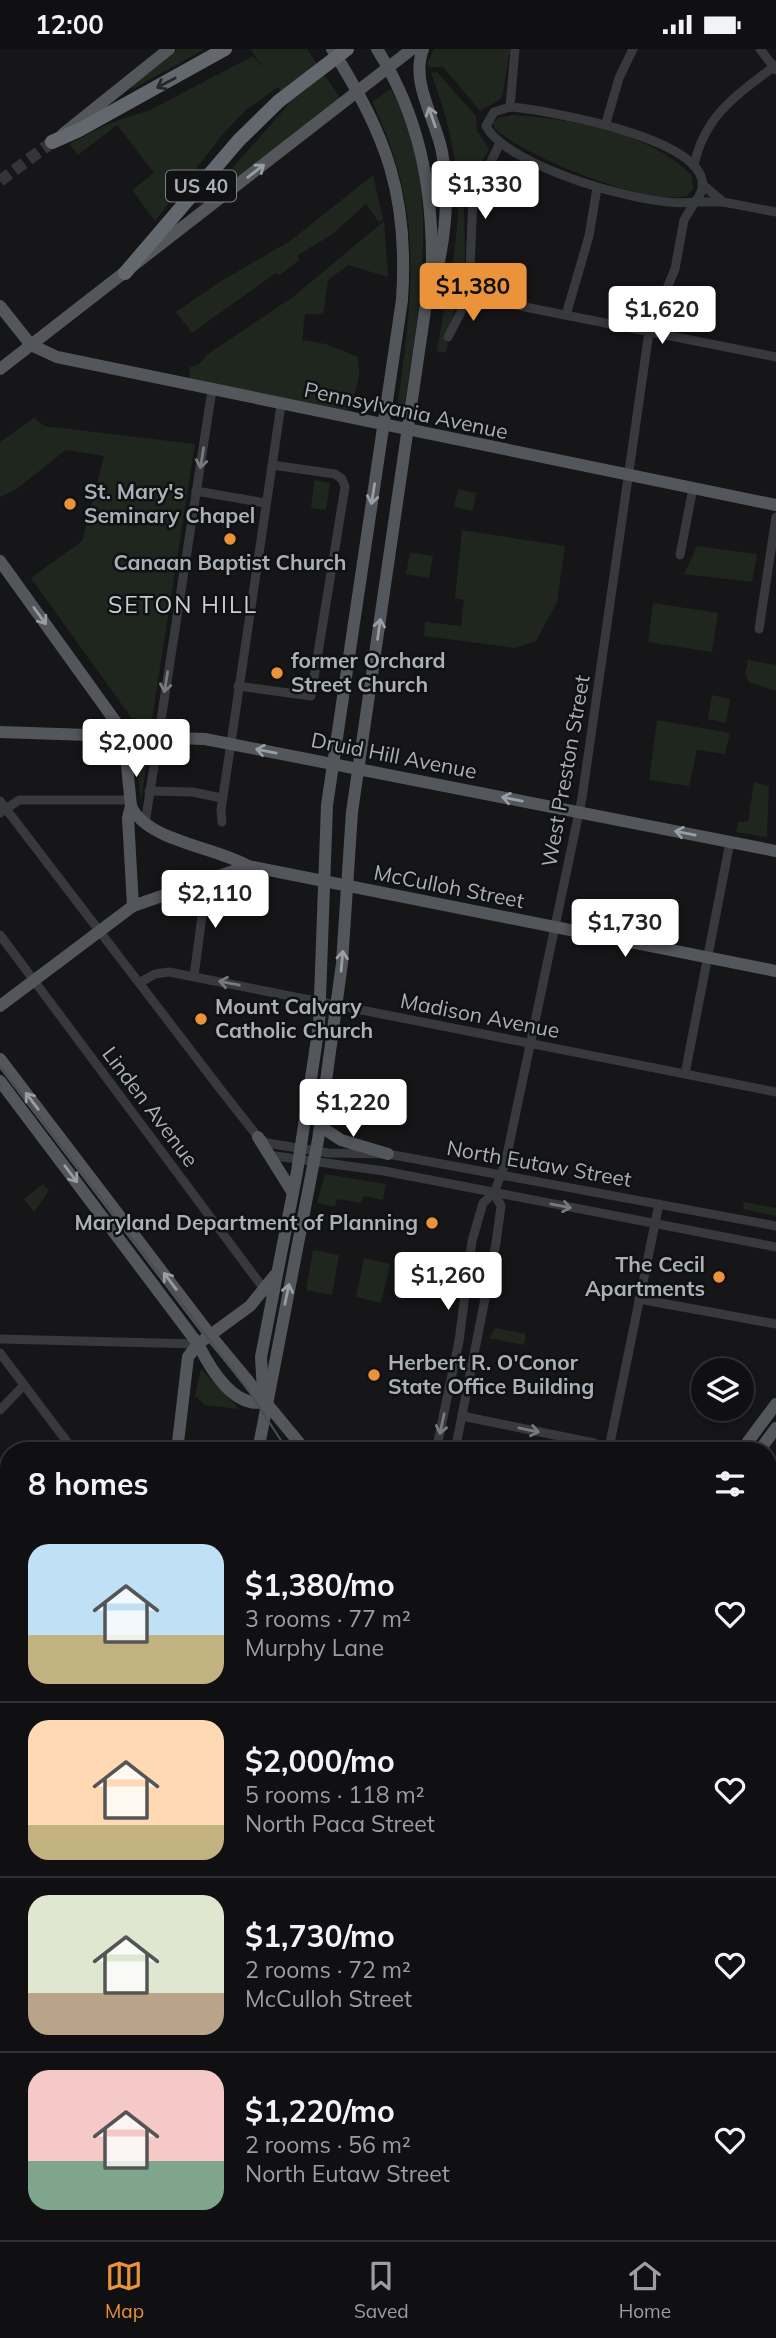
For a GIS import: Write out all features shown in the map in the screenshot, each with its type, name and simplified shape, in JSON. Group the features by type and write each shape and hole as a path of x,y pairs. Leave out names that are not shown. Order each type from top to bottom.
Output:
{"highway":[{"path":"52,142 81,129 225,49"},
{"name":"US 40","path":"125,273 239,140 279,101 347,49"}],"main road":[{"path":"52,142 169,49"},
{"path":"265,1402 261,1357 269,1295 281,1262 300,1155 320,1002 323,882 332,764 402,300 404,228 391,166 358,91 332,49"},
{"path":"259,1442 320,1126 337,1005 358,768 428,304 432,262 428,182 418,135 389,67 377,49"},
{"path":"125,273 411,49"},
{"path":"423,49 418,68 443,154 446,209 443,245 428,304"},
{"name":"US 40","path":"0,369 125,273"},
{"path":"0,306 31,345"},
{"name":"Pennsylvania Avenue","path":"31,345 57,357 776,505"},
{"path":"0,561 124,735 131,803 128,818 133,906"},
{"name":"Druid Hill Avenue","path":"0,732 157,735 230,744 776,851"},
{"path":"131,803 145,825"},
{"name":"McCulloh Street","path":"145,825 217,851 248,866 776,971"},
{"path":"0,1006 133,906 248,866"},
{"path":"0,1059 211,1336 298,1442"},
{"path":"0,1081 198,1344 214,1373 225,1385 250,1403 265,1402"},
{"path":"320,1126 341,1140 388,1154"},
{"path":"258,1137 293,1194"},
{"path":"178,1442 183,1361 198,1344 250,1305 269,1295"},
{"path":"748,1442 776,1403"},
{"path":"765,1442 776,1427"}],"street":[{"path":"510,107 515,49"},
{"path":"606,123 619,78 634,49"},
{"path":"683,157 696,147 721,110 775,67 760,49"},
{"path":"723,202 702,184 694,166 683,157 606,123 551,111 510,107 494,112 486,121 488,131 500,143 533,161 597,188 624,196 670,202 723,202 776,212"},
{"path":"448,337 457,322 465,295 472,255 472,198 500,143"},
{"path":"694,166 696,147"},
{"path":"670,202 684,220 702,184"},
{"path":"566,316 589,236 597,188"},
{"name":"West Preston Street","path":"438,1442 459,1341 472,1241 483,1203 494,1193 502,1175 532,1044 578,812 649,332 675,269 684,220"},
{"path":"465,295 776,357"},
{"path":"145,825 212,390"},
{"path":"222,823 222,799 281,405"},
{"path":"238,686 311,696 345,487 342,479 335,474 272,464"},
{"path":"680,555 693,488"},
{"path":"196,491 265,503"},
{"path":"760,629 776,517"},
{"path":"149,791 192,792 222,799"},
{"path":"131,803 19,800 2,808 258,1137"},
{"path":"685,1074 730,842"},
{"path":"194,977 207,879"},
{"name":"Linden Avenue","path":"0,935 269,1295"},
{"name":"Madison Avenue","path":"139,983 163,972 194,977 776,1092"},
{"name":"North Eutaw Street","path":"258,1137 271,1145 300,1155"},
{"name":"North Eutaw Street","path":"315,1157 388,1154 776,1226"},
{"name":"North Eutaw Street","path":"268,1155 315,1157 776,1247"},
{"path":"457,1442 496,1243 501,1206 494,1193"},
{"path":"612,1442 659,1204"},
{"path":"639,1299 776,1324"},
{"path":"0,1339 198,1344"},
{"path":"164,1343 183,1361"},
{"path":"0,1353 67,1442"},
{"path":"0,1410 24,1385"},
{"path":"462,1416 576,1442"}],"shaded area":[{"path":"178,49 205,49 133,89 132,86"},
{"path":"250,49 307,49 340,98 197,208 289,104 278,87 246,110 223,134 155,221 132,190 154,173 117,125 78,155 69,144 110,123 150,110 253,56 265,70"},
{"path":"434,49 510,49 502,98 480,111 443,67 430,67 427,64"},
{"path":"437,72 476,116 477,131 489,149 467,192 464,210 465,259 452,321 443,336 448,345 445,353 437,351 454,256 458,200 450,135 431,73"},
{"path":"391,89 407,126 418,165 422,205 420,289 404,409 397,408 410,289 407,216 401,179 389,141 372,102"},
{"path":"514,115 585,124 633,138 675,161 692,176 693,189 687,196 668,197 644,194 587,177 531,152 494,128 493,123 500,117"},
{"path":"373,175 383,219 379,222 366,204 331,235 298,255 299,260 280,275 276,273 192,333 176,312 221,281 290,241"},
{"path":"384,221 388,277 348,265 328,280 323,314 305,314 302,340 326,344 358,357 359,376 351,409 324,412 189,378 190,367 198,365 208,354 294,296"},
{"path":"34,418 44,426 195,444 151,725 136,724 31,578 82,541 104,456 66,450 15,490 0,497 0,442"},
{"path":"314,480 330,483 326,510 311,508"},
{"path":"458,489 476,493 473,511 454,507"},
{"path":"462,530 565,546 557,602 536,641 515,648 424,636 425,622 461,626 464,600 455,598"},
{"path":"697,546 757,554 752,582 684,574"},
{"path":"410,552 433,556 429,578 406,574"},
{"path":"653,603 718,613 712,652 648,642"},
{"path":"748,660 776,665 776,691 749,682 745,674"},
{"path":"712,695 730,699 726,723 708,719"},
{"path":"657,720 730,733 725,754 697,750 689,786 649,780"},
{"path":"135,747 149,747 141,802"},
{"path":"754,782 769,786 767,837 736,832 738,822 748,821"},
{"path":"325,1174 386,1184 383,1200 364,1196 361,1203 337,1199 335,1207 317,1203"},
{"path":"43,1184 49,1191 34,1212 24,1199"},
{"path":"744,1202 776,1208 776,1216 743,1209"},
{"path":"313,1250 339,1255 332,1295 306,1290"},
{"path":"364,1258 390,1264 381,1303 356,1297"},
{"path":"495,1328 526,1334 524,1345 489,1338"},
{"path":"201,1369 239,1409 205,1405 195,1396"}],"tunnel":[{"path":"0,181 52,142"}],"tram line":[{"path":"0,1066 250,1393 282,1442"}],"place":[{"name":"St. Mary's Seminary Chapel","path":"70,504"},
{"name":"Canaan Baptist Church","path":"230,539"},
{"name":"former Orchard Street Church","path":"277,673"},
{"name":"Mount Calvary Catholic Church","path":"201,1019"},
{"name":"Maryland Department of Planning","path":"432,1223"},
{"name":"The Cecil Apartments","path":"719,1277"},
{"name":"Herbert R. O'Conor State Office Building","path":"374,1375"}],"district":[{"name":"SETON HILL","path":"183,605"}]}
